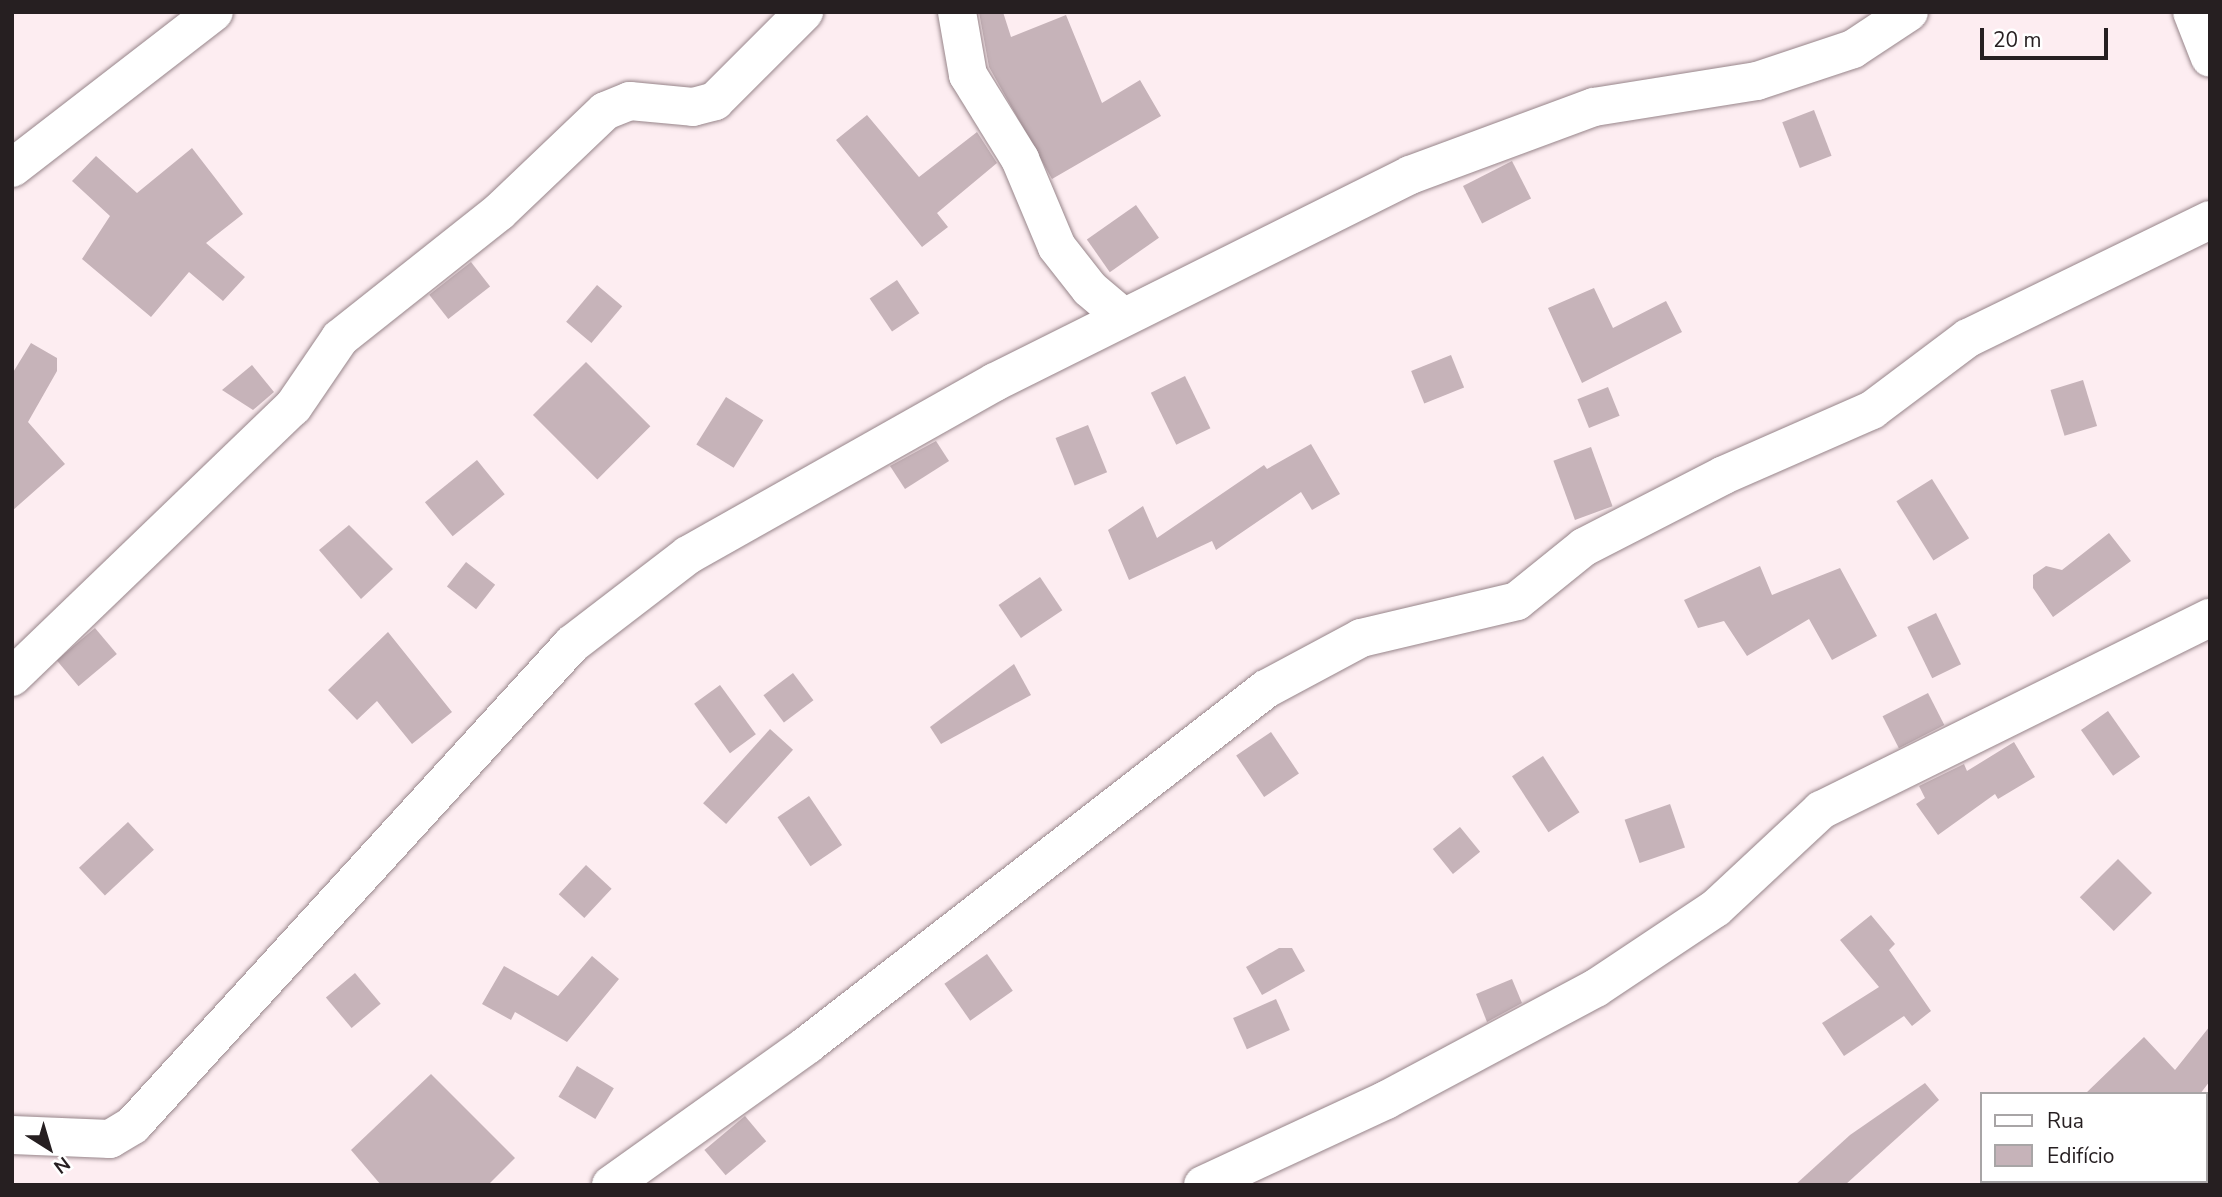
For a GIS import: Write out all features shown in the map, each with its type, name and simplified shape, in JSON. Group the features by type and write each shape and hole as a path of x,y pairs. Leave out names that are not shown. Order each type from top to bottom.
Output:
{"street":[{"path":"12,168 214,12"},
{"path":"12,677 293,407 340,338 499,212 605,111 630,102 693,107 715,101 804,12"},
{"path":"957,12 968,75 1020,159 1057,247 1090,289 1123,317"},
{"path":"12,1135 110,1139 133,1125 572,645 688,555 1123,317 1410,175 1594,107 1757,80 1853,49 1909,12"},
{"path":"2192,12 2210,58"},
{"path":"611,1185 807,1045 1266,689 1361,638 1517,601 1584,547 1724,475 1872,410 1968,338 2210,220"},
{"path":"1203,1185 1386,1100 1597,988 1716,908 1821,810 2210,618"}],"building":[{"path":"979,12 1003,12 1011,37 1066,15 1102,103 1140,80 1161,116 1052,179 989,67"},
{"path":"1814,110 1832,156 1800,168 1782,122"},
{"path":"867,115 919,177 977,132 997,163 937,213 948,227 922,247 836,140"},
{"path":"192,148 243,214 206,243 245,277 223,301 189,272 151,317 82,259 110,216 72,181 96,156 137,193"},
{"path":"1512,161 1531,198 1482,223 1463,186"},
{"path":"1136,205 1159,238 1110,272 1087,239"},
{"path":"471,262 490,286 448,319 429,295"},
{"path":"897,280 919,313 892,332 870,298"},
{"path":"597,285 622,306 591,343 566,322"},
{"path":"1594,288 1613,328 1666,301 1682,332 1582,383 1548,308"},
{"path":"31,343 57,358 57,371 28,422 65,464 12,511 12,374"},
{"path":"1451,355 1464,387 1424,404 1411,371"},
{"path":"586,362 650,426 597,479 533,415"},
{"path":"252,365 274,392 253,410 222,390"},
{"path":"1185,376 1210,428 1176,445 1151,393"},
{"path":"2083,380 2097,426 2065,436 2050,390"},
{"path":"1608,387 1620,416 1589,428 1577,399"},
{"path":"726,397 763,420 734,468 696,444"},
{"path":"1088,425 1107,472 1075,485 1056,438"},
{"path":"936,441 949,461 905,489 890,466"},
{"path":"1311,444 1340,494 1312,510 1301,492 1216,550 1212,541 1129,580 1108,530 1143,506 1157,538 1264,465 1267,469"},
{"path":"1591,447 1613,506 1575,520 1553,461"},
{"path":"477,460 505,494 453,536 425,502"},
{"path":"1932,479 1969,538 1933,561 1896,501"},
{"path":"349,525 393,569 361,599 319,550"},
{"path":"2109,533 2131,561 2053,617 2033,588 2033,575 2046,566 2062,570"},
{"path":"466,562 495,585 476,609 447,586"},
{"path":"1760,566 1772,595 1840,568 1877,636 1832,660 1809,619 1747,656 1724,621 1698,628 1684,600"},
{"path":"1040,577 1062,610 1021,638 999,605"},
{"path":"1936,613 1961,664 1932,678 1907,627"},
{"path":"95,628 117,654 79,686 57,660"},
{"path":"388,632 452,712 412,744 377,701 357,720 328,690"},
{"path":"1014,664 1031,695 941,744 930,727"},
{"path":"793,673 813,700 784,722 763,695"},
{"path":"720,685 756,734 730,753 694,704"},
{"path":"1928,693 1944,725 1899,748 1883,716"},
{"path":"2108,711 2140,757 2113,776 2081,730"},
{"path":"770,729 793,750 726,824 703,803"},
{"path":"1271,732 1299,773 1264,797 1236,755"},
{"path":"2014,742 2035,777 1998,799 1995,794 1938,835 1916,804 1925,798 1919,786 1964,764 1967,771"},
{"path":"1543,756 1579,812 1548,832 1512,776"},
{"path":"809,796 842,845 810,866 777,817"},
{"path":"1670,804 1685,847 1640,863 1625,820"},
{"path":"128,822 154,850 105,895 79,868"},
{"path":"1460,827 1480,852 1453,874 1433,849"},
{"path":"2118,859 2152,893 2114,931 2080,897"},
{"path":"586,865 612,889 584,918 559,894"},
{"path":"1871,915 1895,944 1889,950 1931,1011 1912,1026 1904,1016 1844,1056 1822,1023 1879,987 1840,940"},
{"path":"1279,948 1292,948 1305,971 1262,995 1246,967"},
{"path":"987,954 1013,991 970,1021 944,984"},
{"path":"592,956 619,979 567,1042 515,1012 511,1020 482,1004 504,966 558,996"},
{"path":"355,973 381,1004 352,1028 326,997"},
{"path":"1512,979 1522,1003 1487,1022 1476,994"},
{"path":"1276,999 1290,1030 1247,1049 1233,1018"},
{"path":"2210,1026 2210,1081 2202,1092 2087,1092 2144,1037 2175,1070"},
{"path":"577,1066 614,1088 595,1119 558,1097"},
{"path":"431,1074 515,1158 488,1185 381,1185 351,1150"},
{"path":"1925,1083 1939,1100 1845,1185 1795,1185 1850,1135"},
{"path":"745,1116 766,1141 726,1175 704,1150"}]}
